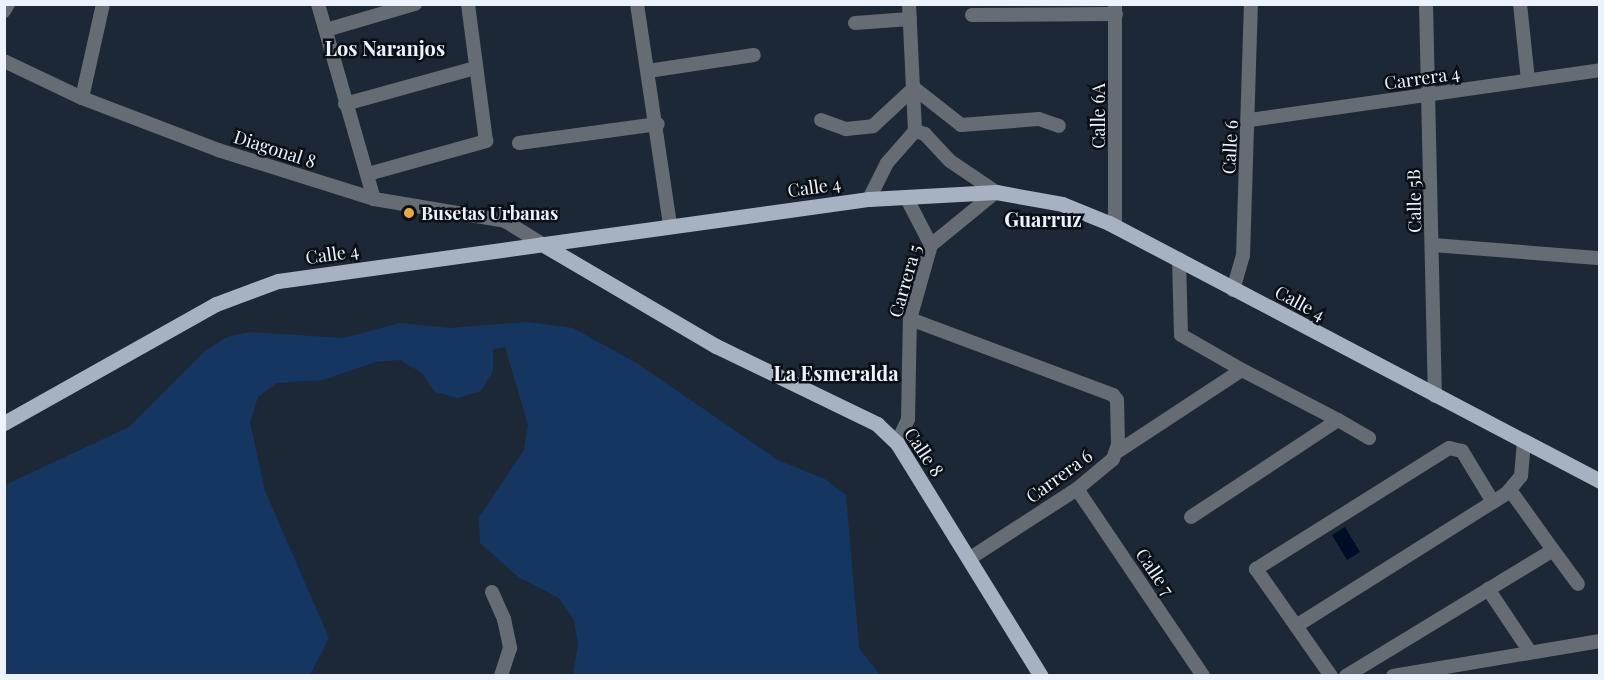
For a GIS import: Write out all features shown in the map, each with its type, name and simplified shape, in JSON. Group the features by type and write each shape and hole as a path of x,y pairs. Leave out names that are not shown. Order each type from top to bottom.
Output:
{"main road":[{"name":"Calle 4","path":"4,423 246,290 278,281 869,199 996,192 1062,204 1115,227 1599,482"},
{"name":"Calle 8","path":"542,244 716,346 877,424 897,443 1041,675"}],"street":[{"path":"4,11 8,4"},
{"path":"82,98 103,4"},
{"path":"318,4 374,199"},
{"path":"326,30 415,4"},
{"path":"368,174 486,141 468,4"},
{"path":"637,4 658,124 670,226"},
{"name":"Calle 6","path":"1233,290 1243,256 1250,120 1251,4"},
{"name":"Calle 5B","path":"1426,4 1436,396"},
{"path":"1520,4 1527,80"},
{"path":"972,15 1116,9"},
{"name":"Calle 6A","path":"1115,227 1116,9"},
{"path":"855,23 909,12 915,131 887,163 869,199"},
{"path":"648,71 754,55"},
{"name":"Diagonal 8","path":"4,61 82,98 218,150 374,199 505,221 542,244"},
{"path":"345,104 475,68"},
{"name":"Carrera 4","path":"1250,120 1599,70"},
{"path":"821,120 846,129 873,126 914,88"},
{"path":"914,88 962,125 1039,119 1059,126"},
{"path":"519,143 658,124"},
{"path":"915,131 925,134 950,160 996,192"},
{"name":"Carrera 5","path":"897,443 908,419 910,319 931,245 996,192"},
{"path":"906,197 931,245"},
{"path":"1433,245 1599,258"},
{"path":"1179,259 1181,335 1368,438"},
{"name":"Carrera 6","path":"910,319 1113,395 1118,407 1117,452 1077,489 969,559"},
{"path":"1117,452 1242,370"},
{"path":"1191,517 1338,420"},
{"path":"1296,626 1510,490 1521,476 1524,443"},
{"path":"1331,675 1256,569 1449,448 1462,451 1493,502"},
{"name":"Calle 7","path":"1077,489 1203,675"},
{"path":"1510,490 1578,584"},
{"path":"1346,675 1553,550"},
{"path":"1488,589 1530,652"},
{"path":"492,592 504,619 510,648 501,675"},
{"path":"1393,675 1599,641"}],"shaded area":[{"path":"528,322 573,328 638,364 778,460 825,479 846,495 859,648 880,675 573,675 578,645 574,620 559,598 518,577 480,543 479,517 524,450 528,425 505,347 493,349 493,371 481,391 458,398 435,392 422,373 400,360 376,362 323,380 277,383 258,397 250,422 265,491 329,638 310,675 5,675 5,485 129,427 205,351 227,337 250,332 343,338 400,323 449,328"},
{"path":"1345,527 1360,552 1347,560 1332,535"}],"place":[{"name":"Busetas Urbanas","path":"409,213"}],"district":[{"name":"Los Naranjos","path":"385,47"},
{"name":"Guarruz","path":"1043,218"},
{"name":"La Esmeralda","path":"836,372"}]}
